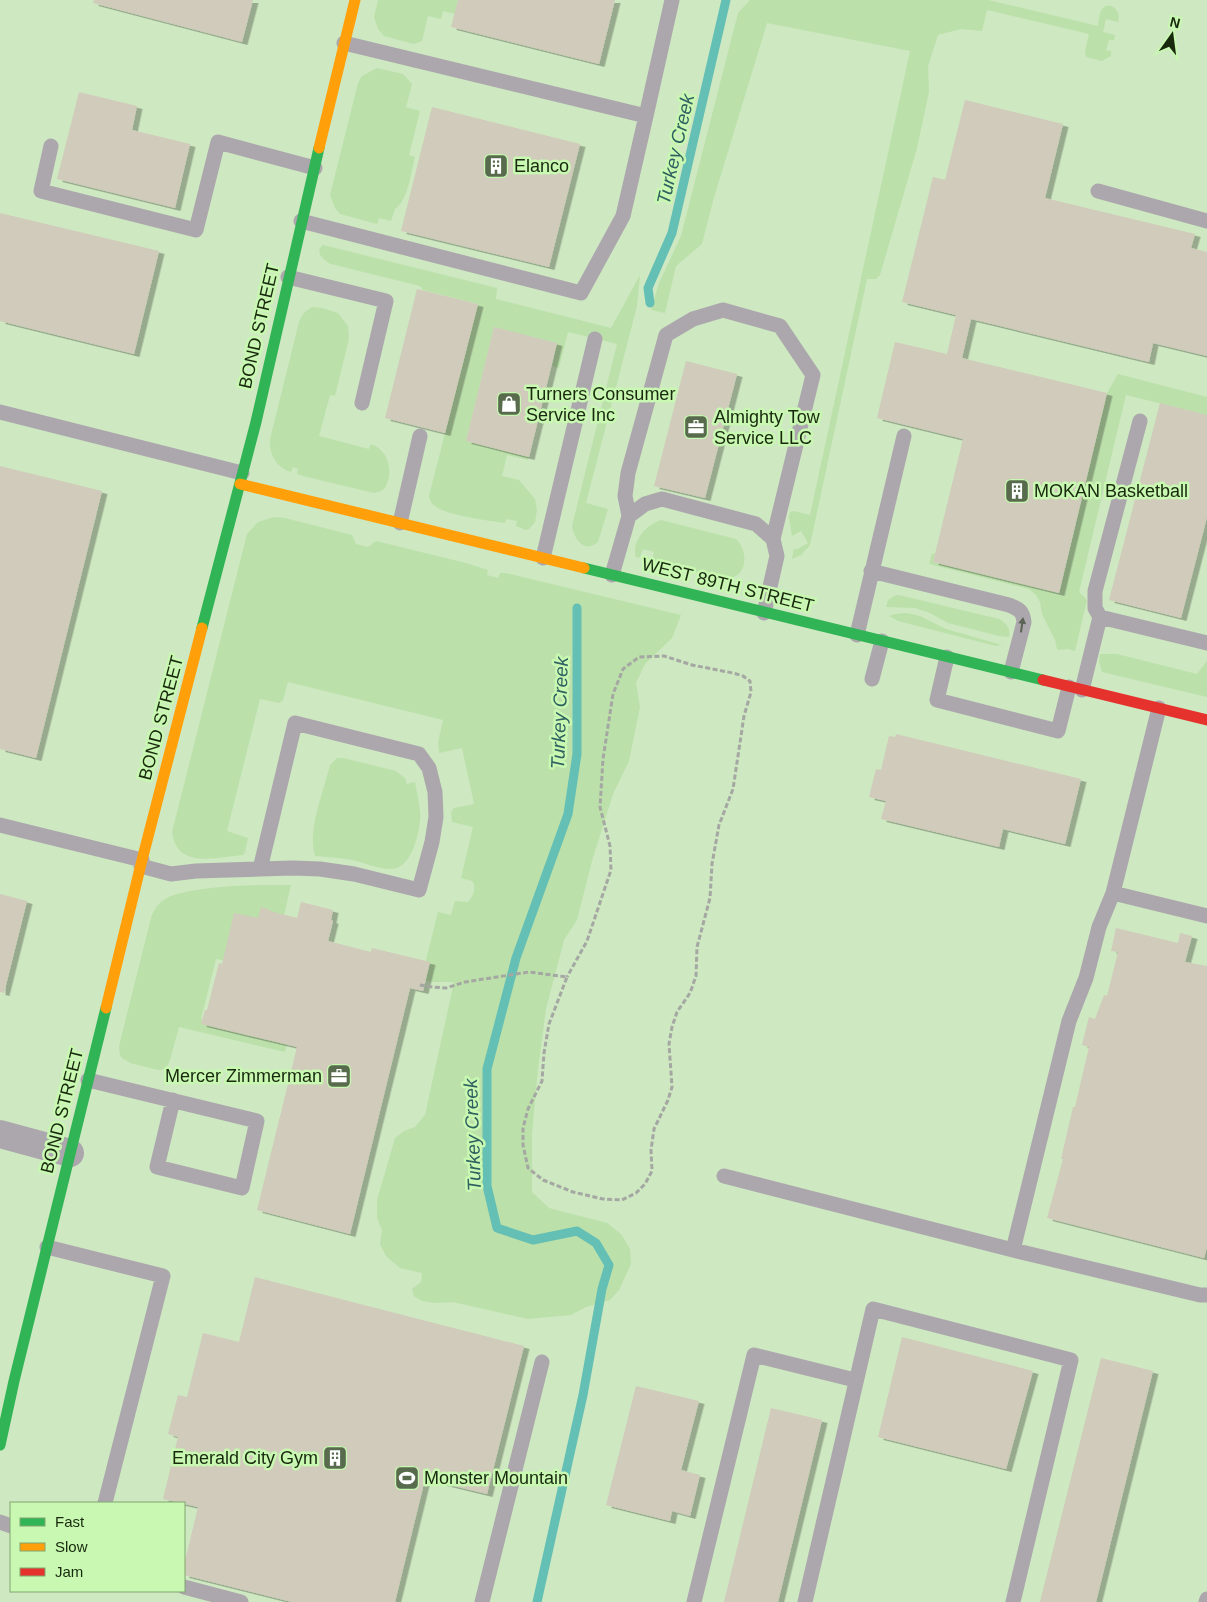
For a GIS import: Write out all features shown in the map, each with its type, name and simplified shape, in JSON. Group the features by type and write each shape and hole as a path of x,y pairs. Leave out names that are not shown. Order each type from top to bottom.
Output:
{"street":[{"name":"BOND STREET","path":"0,1445 7,1379 47,1247 142,863 256,422 301,221 355,0"},
{"name":"WEST 89TH STREET","path":"241,478 400,523 1207,720"},
{"path":"0,1134 70,1152"}],"lane":[{"path":"301,221 581,293 623,216 672,0"},
{"path":"344,43 646,116"},
{"path":"51,146 41,190 196,230 218,142 315,168"},
{"path":"1098,191 1207,221"},
{"path":"288,277 386,301 362,403"},
{"path":"612,575 629,516 625,496 628,474 666,336 693,319 723,310 780,326 813,375 773,539 777,556 764,613"},
{"path":"543,558 595,339"},
{"path":"0,412 241,478"},
{"path":"1140,421 1095,591 1095,608 1100,617 1207,643"},
{"path":"400,523 420,436"},
{"path":"857,635 904,436"},
{"path":"629,516 646,504 662,499 756,524 773,539"},
{"path":"871,571 1018,608 1023,613 1024,622 1011,672"},
{"path":"947,657 937,700 1058,731 1076,688 1100,617"},
{"path":"872,679 882,641"},
{"path":"1014,1250 1069,1021 1086,978 1099,927 1113,893 1159,708"},
{"path":"0,825 142,863 172,874 196,871 320,869 354,874 419,890 432,842 436,817 435,792 429,768 419,754 295,723 260,869"},
{"path":"1113,893 1207,916"},
{"path":"88,1080 173,1100 257,1121 242,1188 157,1167 173,1100"},
{"path":"724,1176 1200,1296 1207,1295"},
{"path":"47,1247 163,1276 105,1502"},
{"path":"805,1602 873,1309 1071,1360 1013,1602"},
{"path":"694,1602 754,1356 855,1380"},
{"path":"482,1602 542,1362"},
{"path":"185,1587 241,1602"}],"path":[{"path":"664,656 692,665 743,676 750,681 751,692 744,716 733,789 719,825 712,864 710,898 697,947 696,976 690,993 677,1012 672,1027 669,1044 672,1087 654,1129 651,1150 652,1171 646,1184 636,1194 622,1200 603,1199 573,1192 543,1180 528,1168 523,1145 523,1128 528,1108 542,1081 544,1052 549,1024 567,976 587,942 611,870 610,846 600,807 603,759 613,694 623,669 640,657 664,656"},
{"path":"420,984 446,988 465,982 529,972 567,976"}],"green space":[{"path":"378,0 458,0 455,14 443,11 441,19 428,16 422,41 414,44 384,36 378,29 374,17"},
{"path":"750,0 988,0 1098,26 1100,13 1105,7 1112,6 1119,15 1118,22 1106,19 1103,32 1115,35 1114,40 1109,40 1106,50 1111,51 1111,56 1102,61 1086,57 1085,51 1089,34 987,10 982,31 961,29 938,35 928,66 929,92 917,148 880,275 876,279 867,279 810,545 801,555 792,559 794,548 796,550 808,543 801,531 792,536 790,512 794,511 810,515 910,51 767,23 713,201 702,244 676,266 665,313 651,310 659,283 681,236 738,13"},
{"path":"377,68 403,74 412,84 406,107 420,111 409,155 415,157 406,193 395,209 391,221 379,218 377,224 340,214 335,208 330,195 358,83 362,76"},
{"path":"323,245 497,288 496,299 611,328 640,275 637,306 586,503 608,509 598,542 593,545 584,546 577,540 572,526 617,344 568,332 559,368 552,366 557,343 494,328 466,441 529,457 528,460 507,455 502,476 519,480 535,499 537,510 535,522 526,530 516,526 517,521 506,519 505,523 448,512 434,505 429,496 478,304 423,290 420,286 331,264 324,259 319,251"},
{"path":"313,307 338,313 348,326 349,339 335,396 330,395 319,436 369,449 371,444 382,451 388,462 389,475 385,488 381,491 374,493 303,476 297,474 298,469 293,467 291,472 281,467 272,455 270,439 299,322 304,313"},
{"path":"1118,374 1207,397 1207,415 1126,395 1079,592 1087,600 1075,651 1068,649 1058,650 1042,614 1040,602 1029,589 929,564 932,553 935,554 933,562 1059,593 1107,393"},
{"path":"274,517 352,535 356,544 368,547 376,541 466,563 488,570 487,575 498,578 500,573 506,573 681,615 672,638 645,664 636,683 640,707 629,761 613,794 592,861 577,920 564,940 546,1009 538,1069 532,1134 532,1192 549,1208 607,1223 621,1234 630,1249 631,1264 619,1290 610,1300 586,1307 571,1315 528,1319 453,1302 434,1303 422,1301 414,1296 412,1289 421,1282 422,1273 400,1268 386,1256 380,1244 382,1230 377,1218 377,1200 395,1138 404,1131 415,1127 425,1115 454,982 421,980 438,912 451,915 455,901 468,902 473,895 474,889 472,881 461,878 473,827 452,822 451,812 454,808 474,804 462,748 439,753 438,742 443,720 288,682 283,700 280,703 260,699 227,831 248,838 243,855 199,859 181,852 175,844 172,832 247,534 258,522"},
{"path":"661,520 736,539 743,551 744,564 742,569 733,578 725,579 657,563 652,560 654,552 643,549 640,557 636,558 636,546 641,534 655,522"},
{"path":"896,595 999,619 1007,626 1009,637 948,623 930,613 915,608 886,607 888,600"},
{"path":"907,613 920,616 946,629 1002,645 996,646 898,621 889,616"},
{"path":"1100,654 1117,654 1197,674 1207,661 1207,697 1102,672 1099,662"},
{"path":"337,758 396,771 405,778 407,784 415,782 420,810 418,834 409,857 398,868 386,869 353,860 315,856 313,835 317,810 330,765"},
{"path":"255,885 291,885 284,915 259,921 227,961 216,959 201,1019 288,1040 285,1052 179,1027 167,1067 158,1070 130,1063 122,1058 119,1046 151,918 156,907 170,897 193,890"}],"building":[{"path":"94,0 253,0 242,42 93,3"},
{"path":"458,0 615,0 599,64 451,27"},
{"path":"79,92 137,106 132,130 190,144 175,208 57,179"},
{"path":"965,100 1063,124 1045,198 1195,234 1191,248 1207,252 1207,356 1153,343 1149,362 971,319 962,358 1107,393 1059,593 933,562 963,439 877,418 895,342 947,354 956,315 902,302 933,177 945,180"},
{"path":"432,107 580,144 549,267 401,231"},
{"path":"0,213 159,251 134,354 0,321"},
{"path":"417,289 478,304 445,433 385,418"},
{"name":"Turners Consumer Service Inc","path":"494,327 557,343 529,457 466,441"},
{"name":"Almighty Tow Service LLC","path":"686,361 737,374 705,498 654,486"},
{"path":"1160,403 1207,415 1207,517 1181,618 1109,600"},
{"path":"0,466 102,491 36,758 0,749"},
{"path":"896,734 1081,779 1065,844 1003,829 999,847 881,819 886,801 869,797 876,769 881,770 889,736 895,737"},
{"path":"0,894 27,901 4,993 0,992"},
{"name":"Mercer Zimmerman","path":"301,902 333,910 331,920 333,921 328,941 371,952 372,948 430,962 423,991 410,988 350,1234 257,1210 297,1047 201,1024 205,1010 207,1010 219,963 222,964 234,913 258,918 261,907 297,918"},
{"path":"1116,928 1178,943 1180,933 1192,936 1185,962 1207,966 1207,1247 1204,1258 1047,1218 1089,1047 1082,1045 1089,1017 1095,1019 1104,995 1107,996 1118,952 1111,951"},
{"name":"Emerald City Gym","path":"255,1277 524,1346 487,1494 425,1479 395,1602 292,1602 185,1575 185,1561 198,1507 185,1504 185,1502 163,1499 178,1437 168,1434 178,1395 187,1397 203,1333 239,1342"},
{"path":"902,1337 1033,1371 1006,1469 878,1437"},
{"path":"1101,1358 1153,1371 1096,1602 1040,1602"},
{"path":"636,1386 699,1401 681,1470 700,1475 690,1516 672,1511 670,1521 606,1505"},
{"path":"771,1408 822,1420 778,1602 724,1602"}],"waterway":[{"name":"Turkey Creek","path":"650,303 648,288 672,233 726,0"},
{"name":"Turkey Creek","path":"537,1602 583,1395 602,1289 609,1265 596,1243 577,1231 533,1240 497,1228 487,1186 487,1069 516,958 568,814 577,754 577,608"}],"traffic: fast":[{"path":"202,628 256,422 319,148"},
{"path":"584,568 1043,680"},
{"path":"0,1445 106,1008"}],"traffic: slow":[{"path":"319,148 355,0"},
{"path":"240,484 584,568"},
{"path":"106,1008 202,628"}],"traffic: jam":[{"path":"1043,680 1207,720"}],"place":[{"name":"Elanco","path":"496,166"},
{"name":"Turners Consumer Service Inc","path":"509,404"},
{"name":"Almighty Tow Service LLC","path":"696,427"},
{"name":"MOKAN Basketball","path":"1017,491"},
{"name":"Mercer Zimmerman","path":"339,1076"},
{"name":"Emerald City Gym","path":"335,1458"},
{"name":"Monster Mountain","path":"407,1478"}]}
